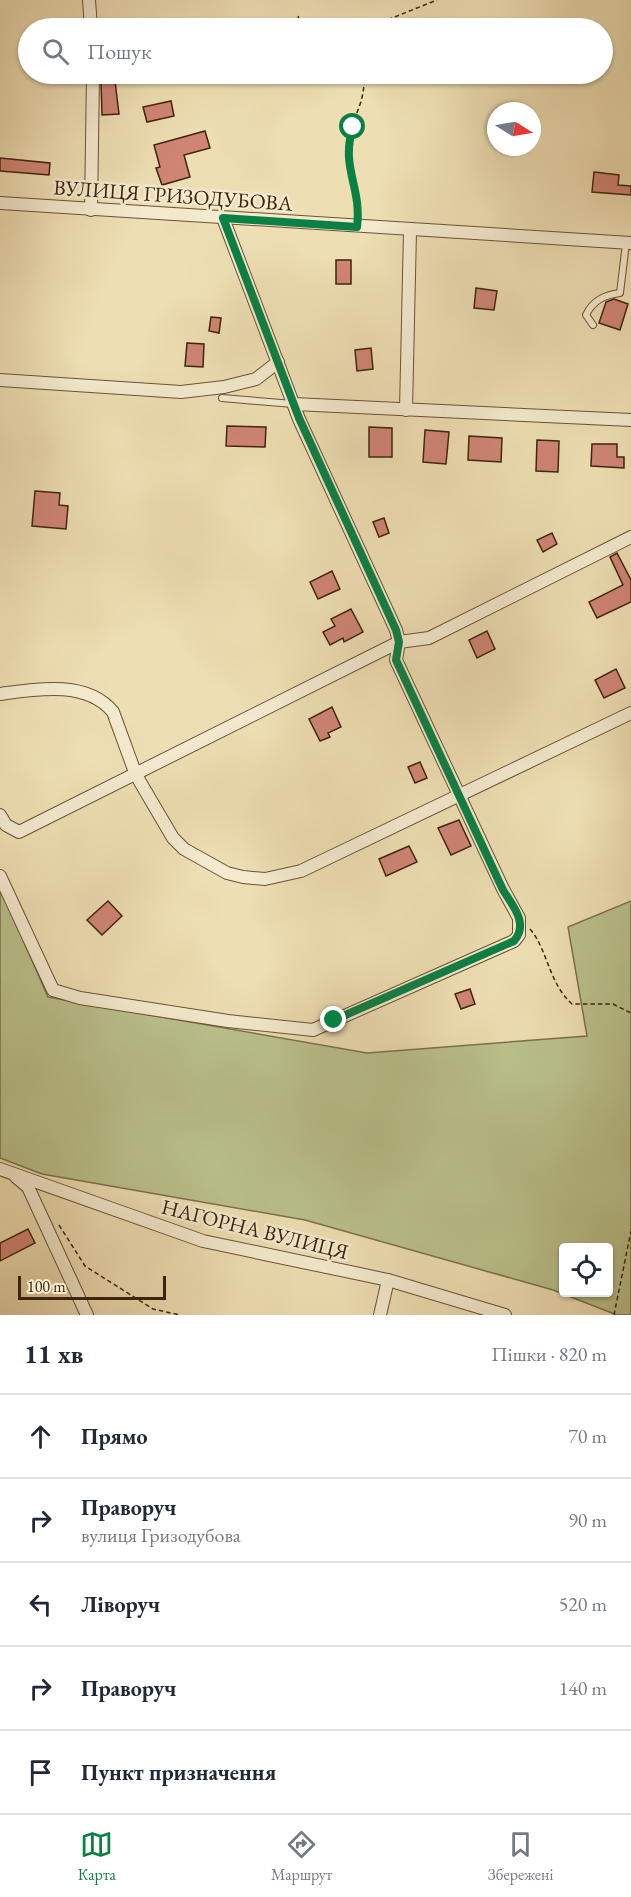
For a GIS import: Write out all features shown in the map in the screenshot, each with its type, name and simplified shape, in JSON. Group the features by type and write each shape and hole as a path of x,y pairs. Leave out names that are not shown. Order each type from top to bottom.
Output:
{"street":[{"path":"89,0 90,18"},
{"path":"92,210 93,84"},
{"name":"ВУЛИЦЯ ГРИЗОДУБОВА","path":"0,203 410,231 628,243"},
{"path":"0,876 53,990 80,998 279,1028 314,1030 514,941 519,935 519,918 396,660 399,642 396,630 294,404 223,218"},
{"path":"406,410 410,231"},
{"path":"0,380 181,392 224,387 256,379 278,362"},
{"path":"294,404 631,420"},
{"path":"0,814 6,825 19,832 399,642 429,638 631,537"},
{"path":"0,694 38,688 70,691 99,700 113,712 136,775 173,838 184,849 227,873 264,879 301,871 631,713"},
{"path":"5,1171 28,1187 87,1315"},
{"name":"НАГОРНА ВУЛИЦЯ","path":"5,1171 203,1241 388,1280 505,1315"},
{"path":"380,1315 388,1280"}],"lane":[{"path":"593,325 586,315 591,305 606,295 620,294 628,243"},
{"path":"222,398 294,404"}],"path":[{"path":"392,18 437,0"},
{"path":"357,227 358,200 348,164 347,146 361,104 365,84"},
{"path":"519,918 536,937 546,966 564,996 572,1004 613,1004 631,1014"},
{"path":"58,1224 85,1266 153,1309 180,1315"},
{"path":"615,1315 631,1231"}],"green space":[{"path":"0,887 48,997 367,1053 587,1036 568,927 631,901 631,1315 617,1315 571,1297 613,1297 613,1243 559,1243 559,1292 305,1220 42,1174 0,1158"}],"building":[{"path":"101,84 115,84 119,114 102,115"},
{"path":"171,101 174,116 147,122 143,107"},
{"path":"205,131 210,148 184,155 190,177 162,185 156,168 160,167 154,145"},
{"path":"0,158 50,163 49,175 0,171"},
{"path":"594,172 619,175 618,185 631,186 631,195 592,192"},
{"path":"336,260 351,260 351,284 336,284"},
{"path":"476,288 497,291 494,310 474,308"},
{"path":"614,299 628,304 620,330 599,323 606,302"},
{"path":"211,317 221,318 219,333 209,331"},
{"path":"187,343 204,344 203,367 185,366"},
{"path":"371,348 373,369 357,371 355,350"},
{"path":"227,426 266,427 265,447 226,446"},
{"path":"369,427 392,428 392,457 369,457"},
{"path":"425,430 449,432 446,464 423,462"},
{"path":"469,436 502,438 501,462 468,460"},
{"path":"537,440 559,441 558,472 536,471"},
{"path":"592,444 617,444 617,457 624,457 624,468 591,466"},
{"path":"35,491 60,493 59,505 68,506 66,529 32,526"},
{"path":"384,518 389,533 379,537 373,522"},
{"path":"552,533 557,544 543,552 537,540"},
{"path":"617,553 631,580 631,602 597,618 589,602 623,585 610,557"},
{"path":"332,571 340,589 318,599 310,582"},
{"path":"351,609 363,632 344,642 343,638 330,645 323,632 335,626 331,619"},
{"path":"487,631 495,649 477,658 469,640"},
{"path":"616,669 625,688 604,698 595,680"},
{"path":"332,707 341,727 328,733 330,737 320,741 309,719"},
{"path":"420,762 427,778 415,783 408,767"},
{"path":"459,820 471,846 451,855 438,828"},
{"path":"409,846 417,862 386,876 379,859"},
{"path":"108,901 122,916 102,935 87,920"},
{"path":"470,989 475,1004 461,1009 455,994"},
{"path":"28,1229 35,1243 0,1261 0,1243"}],"route":[{"path":"334,1020 380,1002 514,941 519,935 520,926 519,918 503,890 396,660 399,642 396,630 299,418 223,218 357,227 358,200 348,164 347,146 353,127"}]}
